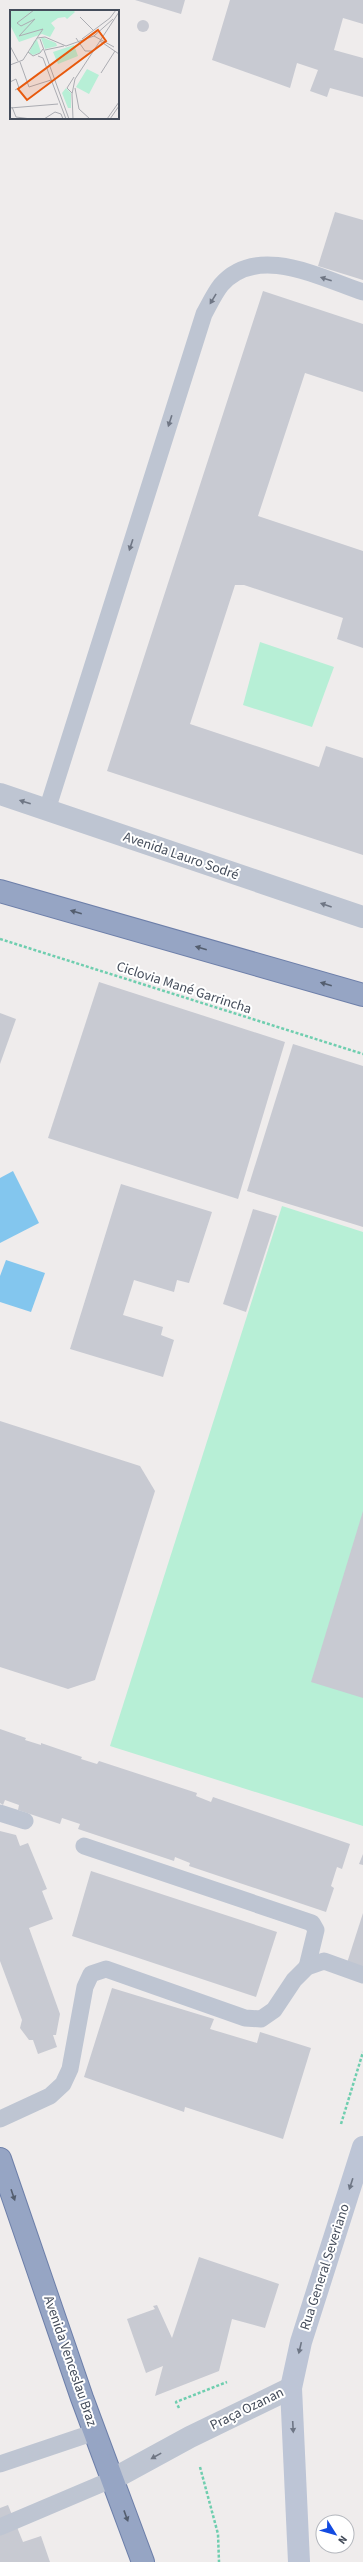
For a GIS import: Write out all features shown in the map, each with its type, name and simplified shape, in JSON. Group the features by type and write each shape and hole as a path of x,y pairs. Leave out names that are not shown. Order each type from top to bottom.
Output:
{"highway":[{"path":"0,891 363,995"},
{"name":"Avenida Venceslau Braz","path":"0,2158 95,2432 142,2562"}],"main road":[{"name":"Rua General Severiano","path":"291,2388 301,2342 363,2147"},
{"name":"Praça Ozanan","path":"291,2388 299,2562"}],"street":[{"name":"Avenida Lauro Sodré","path":"0,794 363,917"},
{"name":"Praça Ozanan","path":"113,2479 190,2438 291,2388"}],"lane":[{"path":"47,810 204,314 221,285 247,266 277,263 363,292"},
{"path":"0,1813 24,1821"},
{"path":"84,1846 312,1924 316,1930 307,1967"},
{"path":"0,2119 50,2096 65,2081 70,2069 85,1987 91,1974 106,1969 245,2018 261,2019 274,2010 294,1980 307,1967 324,1961 363,1975"},
{"path":"0,2464 95,2432"},
{"path":"0,2527 113,2479"}],"path":[{"name":"Ciclovia Mané Garrincha","path":"0,939 363,1054"},
{"path":"340,2127 363,2052"},
{"path":"219,2562 218,2534 213,2512 190,2438 176,2402 228,2382"}],"green space":[{"path":"260,642 334,667 312,727 243,705"},
{"path":"282,1206 363,1232 363,1826 110,1746"}],"water":[{"path":"13,1171 39,1223 0,1243 0,1178"},
{"path":"6,1260 45,1273 31,1312 0,1302 0,1276"}],"building":[{"path":"135,0 185,0 181,14"},
{"path":"230,0 363,0 363,24 343,18 334,50 363,58 363,97 330,88 327,97 310,91 318,70 297,63 290,88 212,60"},
{"path":"145,20 148,21 148,31 141,32 138,31 137,24 138,21"},
{"path":"335,212 363,220 363,280 318,266"},
{"path":"263,291 363,324 363,392 305,373 258,516 363,551 363,648 337,639 343,618 244,585 235,585 190,724 319,767 326,746 363,758 363,855 107,771"},
{"path":"99,982 285,1042 238,1199 48,1138"},
{"path":"0,1013 16,1019 0,1064"},
{"path":"293,1044 363,1066 363,1227 247,1191"},
{"path":"121,1184 212,1212 189,1283 177,1280 174,1292 134,1280 123,1315 163,1327 161,1335 174,1340 163,1377 70,1349"},
{"path":"253,1209 277,1216 246,1312 223,1304"},
{"path":"0,1421 140,1466 155,1491 95,1680 68,1689 0,1667"},
{"path":"363,1511 363,1698 311,1682"},
{"path":"0,1729 26,1738 25,1740 41,1745 41,1743 82,1757 81,1759 97,1764 99,1761 197,1793 196,1796 211,1802 213,1797 350,1844 342,1869 337,1867 331,1886 334,1888 326,1912 189,1866 190,1863 175,1857 174,1861 78,1829 80,1824 62,1818 60,1824 18,1810 19,1805 5,1800 3,1805 0,1803"},
{"path":"0,1831 16,1835 20,1846 28,1843 47,1889 42,1891 53,1919 29,1928 60,2014 56,2035 53,2035 57,2047 38,2054 33,2040 29,2040 20,2028 22,2020 0,1961"},
{"path":"363,1854 363,1865 359,1864"},
{"path":"91,1871 277,1932 256,1997 72,1936"},
{"path":"363,1913 363,1968 347,1963"},
{"path":"112,1988 214,2019 210,2029 257,2043 260,2032 311,2048 283,2139 185,2107 184,2112 84,2077"},
{"path":"199,2257 279,2284 265,2328 232,2319 219,2371 155,2396 163,2366 146,2373 127,2319 155,2309 153,2306 157,2305 172,2338"},
{"path":"8,2505 23,2542 41,2536 50,2562 0,2562 0,2508"}]}
